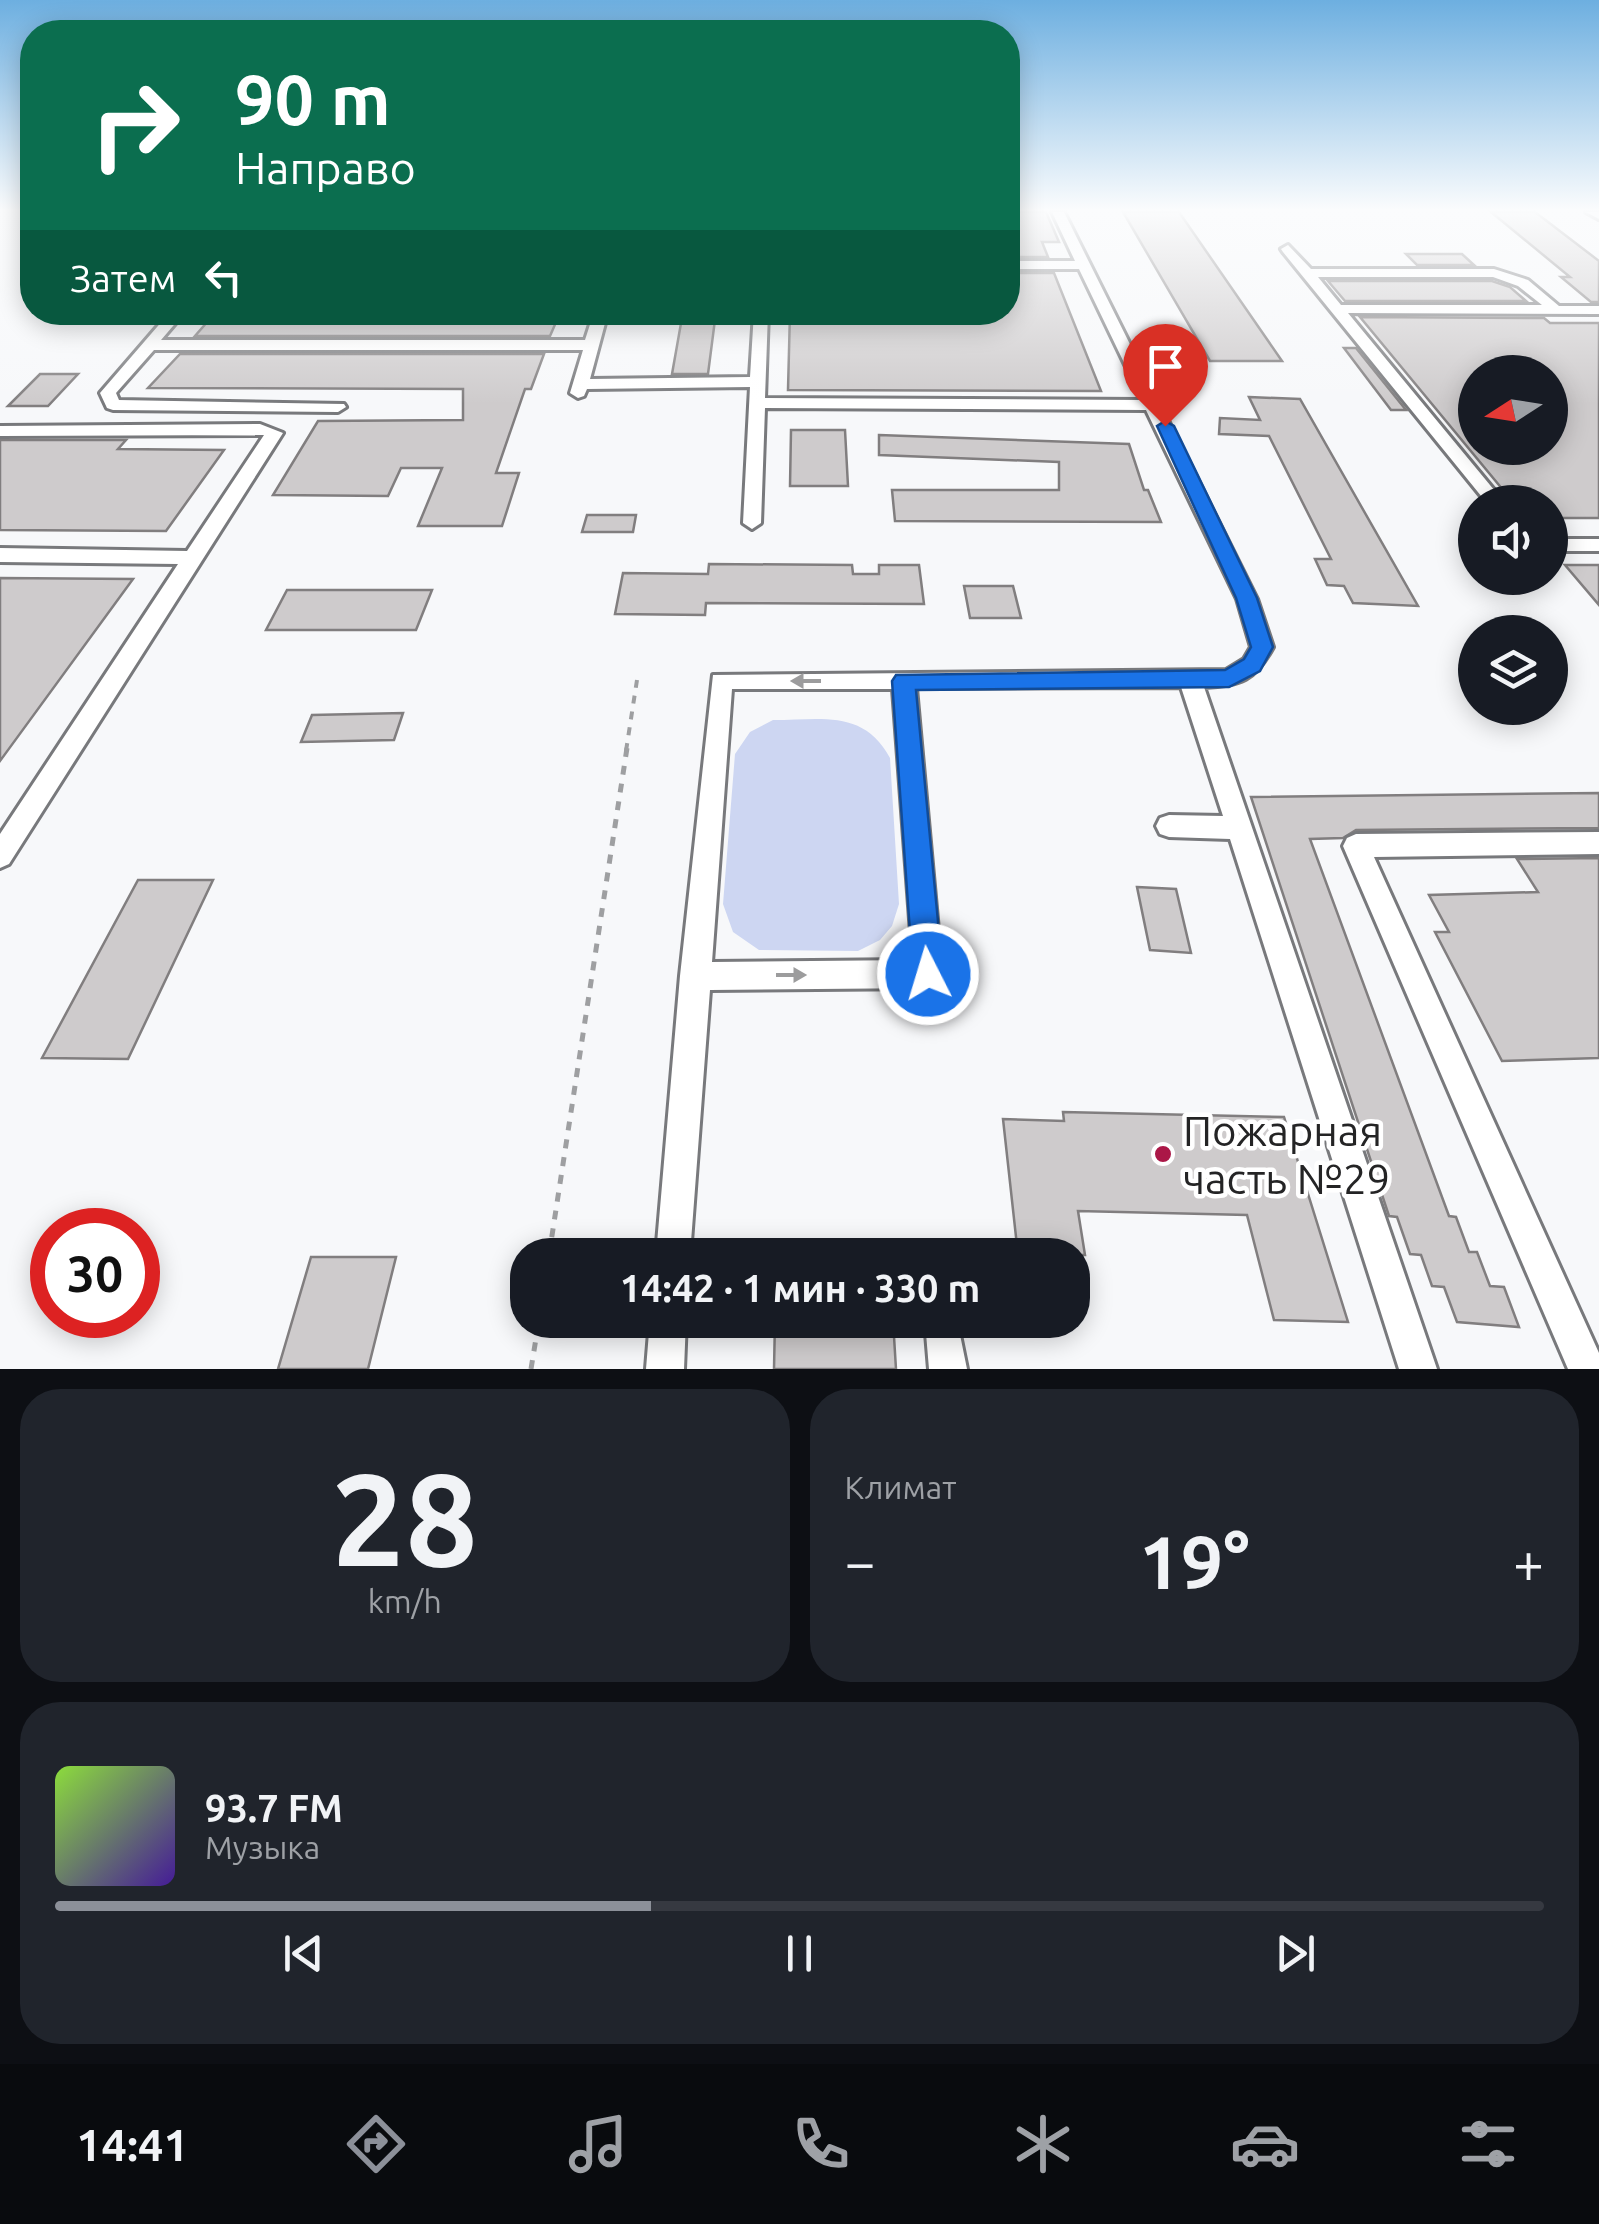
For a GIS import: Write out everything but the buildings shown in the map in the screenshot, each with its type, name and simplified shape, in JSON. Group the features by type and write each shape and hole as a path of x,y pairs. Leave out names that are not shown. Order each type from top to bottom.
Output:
{"street":[{"path":"674,1238 722,681 1229,678 1252,665 1262,647 1246,598 1088,276"},
{"path":"1312,276 1480,485"},
{"path":"1502,276 1522,283 1556,310"},
{"path":"1338,308 1599,310"},
{"path":"167,325 108,393 113,406 338,407"},
{"path":"597,325 579,389 758,382"},
{"path":"752,523 760,325"},
{"path":"150,345 592,345"},
{"path":"757,403 1151,405"},
{"path":"0,431 260,429 274,433 0,856"},
{"path":"1568,545 1599,545"},
{"path":"0,555 192,558"},
{"path":"1190,678 1418,1369"},
{"path":"694,976 928,974 904,681"},
{"path":"1169,826 1239,828"},
{"path":"1587,1369 1356,846 1599,842"},
{"path":"664,1369 667,1338"}],"path":[{"path":"552,1238 637,680"},
{"path":"532,1369 536,1338"}],"shaded area":[{"path":"824,719 854,724 868,731 890,758 899,904 892,926 880,940 858,951 759,950 733,932 723,904 735,754 750,732 773,720"}],"place":[{"name":"Пожарная часть №29","path":"1163,1154"}],"route":[{"path":"928,974 904,681 1229,678 1252,665 1262,647 1246,598 1165,426"}]}
